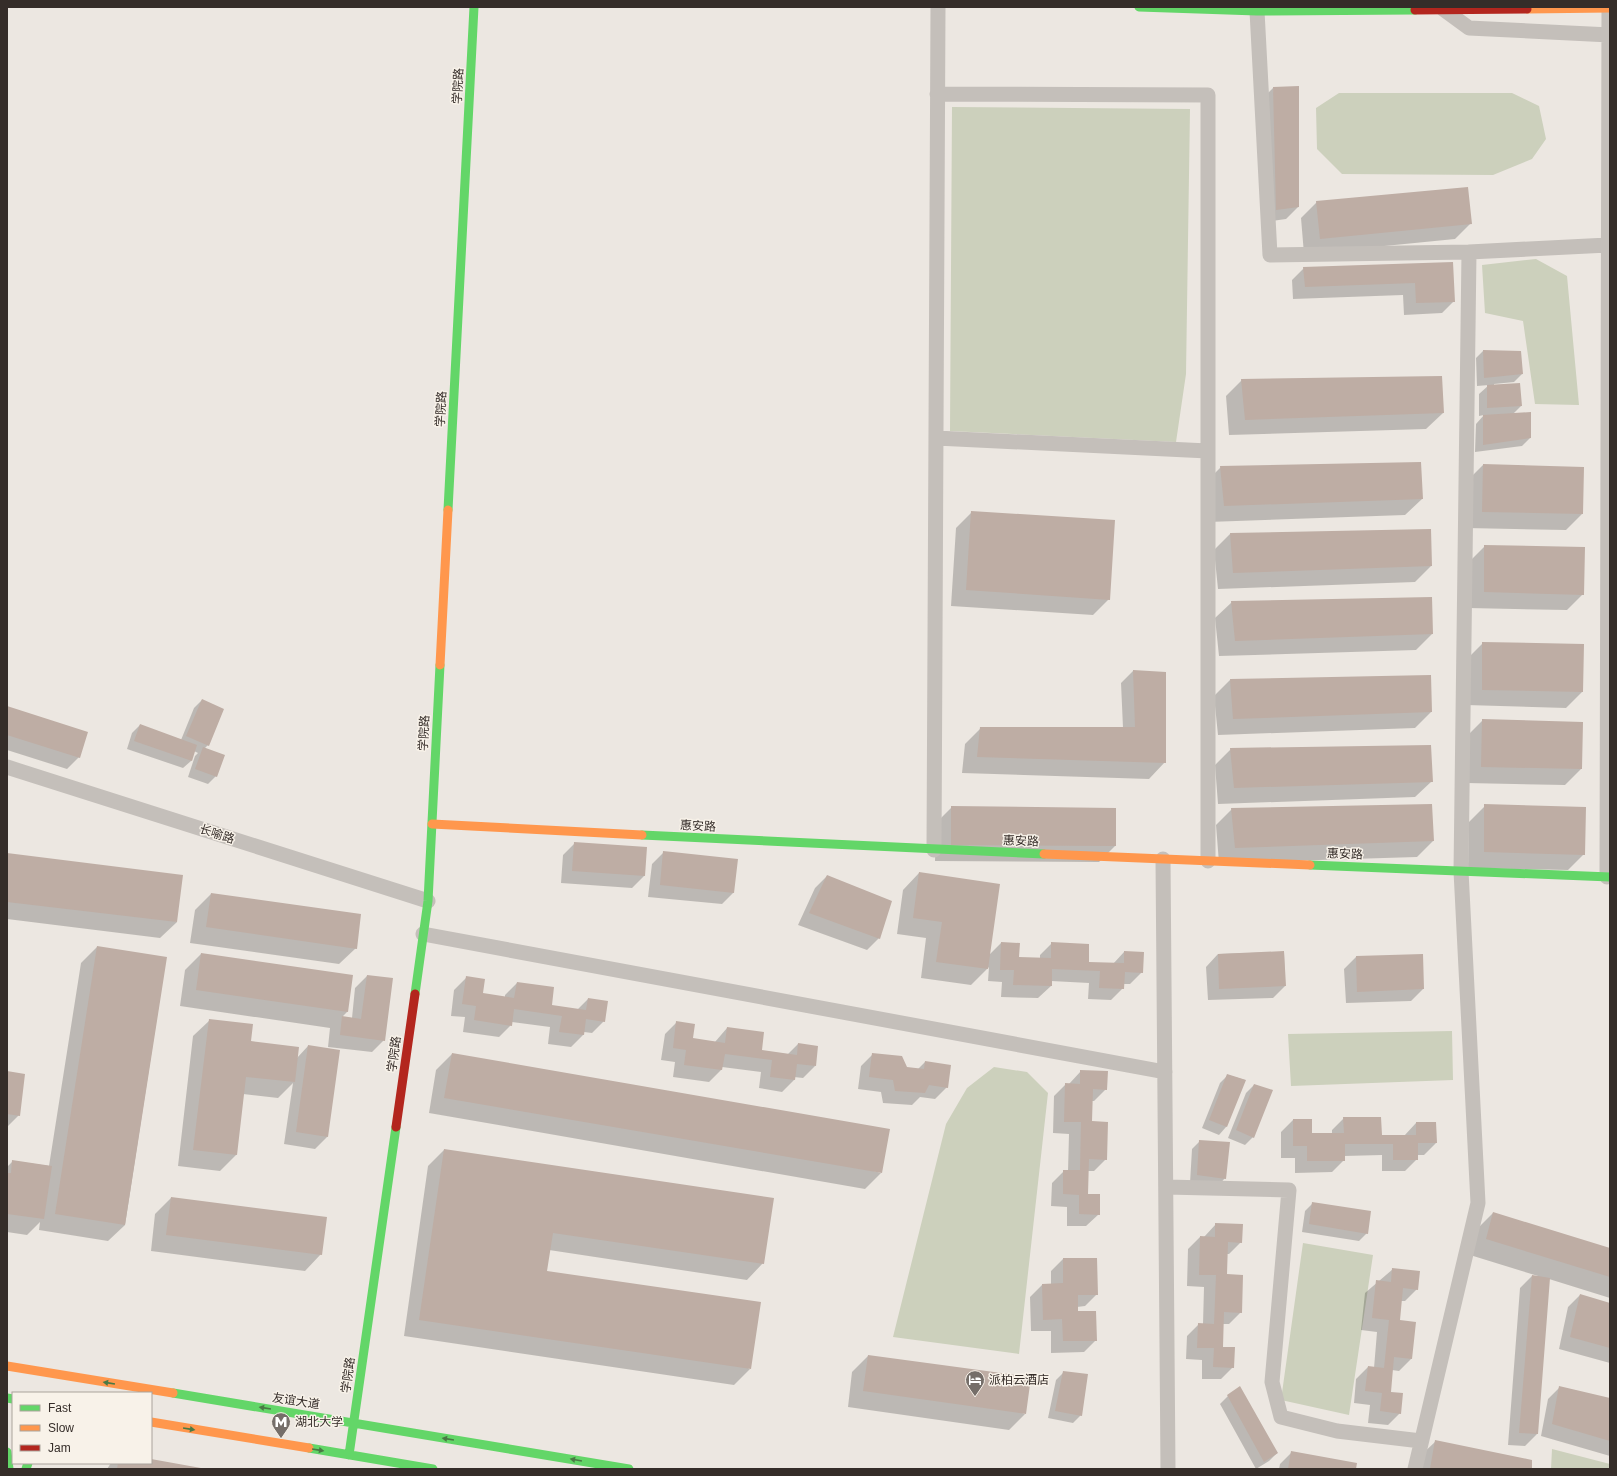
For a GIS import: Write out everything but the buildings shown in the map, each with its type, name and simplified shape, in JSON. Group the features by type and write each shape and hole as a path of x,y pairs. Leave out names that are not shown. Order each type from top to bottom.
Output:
{"street":[{"name":"学院路","path":"349,1455 428,901 474,7"},
{"path":"934,850 938,7"},
{"path":"1139,7 1257,11 1610,8 1608,245 1608,877"},
{"path":"1443,9 1468,28 1610,35"},
{"path":"1257,11 1270,254 1469,252 1608,245"},
{"path":"937,94 1208,94 1208,861"},
{"path":"1415,1469 1478,1203 1461,871 1469,252"},
{"path":"936,438 1208,451"},
{"name":"长喻路","path":"7,767 428,901"},
{"name":"惠安路","path":"432,824 934,850 1608,877"},
{"path":"1163,859 1168,1469"},
{"path":"423,934 1165,1072"},
{"path":"1166,1187 1289,1190 1272,1382 1281,1417 1337,1431 1421,1441"},
{"name":"友谊大道","path":"7,1366 629,1469"},
{"path":"152,1422 434,1469"},
{"path":"7,1452 9,1469"}],"green space":[{"path":"1339,93 1512,93 1539,106 1546,139 1532,159 1493,175 1342,174 1317,149 1316,108"},
{"path":"952,107 1190,109 1186,374 1176,442 950,431"},
{"path":"1536,259 1567,276 1579,405 1535,404 1523,321 1485,313 1482,265"},
{"path":"1452,1031 1453,1080 1291,1086 1288,1034"},
{"path":"994,1067 1027,1072 1048,1093 1019,1354 893,1337 946,1124 967,1088"},
{"path":"1303,1243 1373,1255 1349,1415 1281,1400"},
{"path":"1552,1449 1610,1464 1610,1469 1551,1469"}],"traffic: fast":[{"path":"448,510 474,7"},
{"path":"1139,7 1257,11 1415,10"},
{"path":"415,994 428,901 440,665"},
{"path":"642,835 1044,854"},
{"path":"1310,865 1610,877"},
{"path":"349,1455 396,1127"},
{"path":"173,1393 629,1469"},
{"path":"7,1398 12,1399"},
{"path":"309,1448 433,1469"},
{"path":"7,1452 9,1469"},
{"path":"26,1469 28,1464"}],"traffic: slow":[{"path":"1527,9 1610,8"},
{"path":"440,665 448,510"},
{"path":"432,824 642,835"},
{"path":"1044,854 1310,865"},
{"path":"7,1366 173,1393"},
{"path":"152,1422 309,1448"}],"traffic: jam":[{"path":"1415,10 1527,9"},
{"path":"396,1127 415,994"}],"place":[{"name":"派柏云酒店","path":"975,1397"},
{"name":"湖北大学","path":"281,1439"}]}
